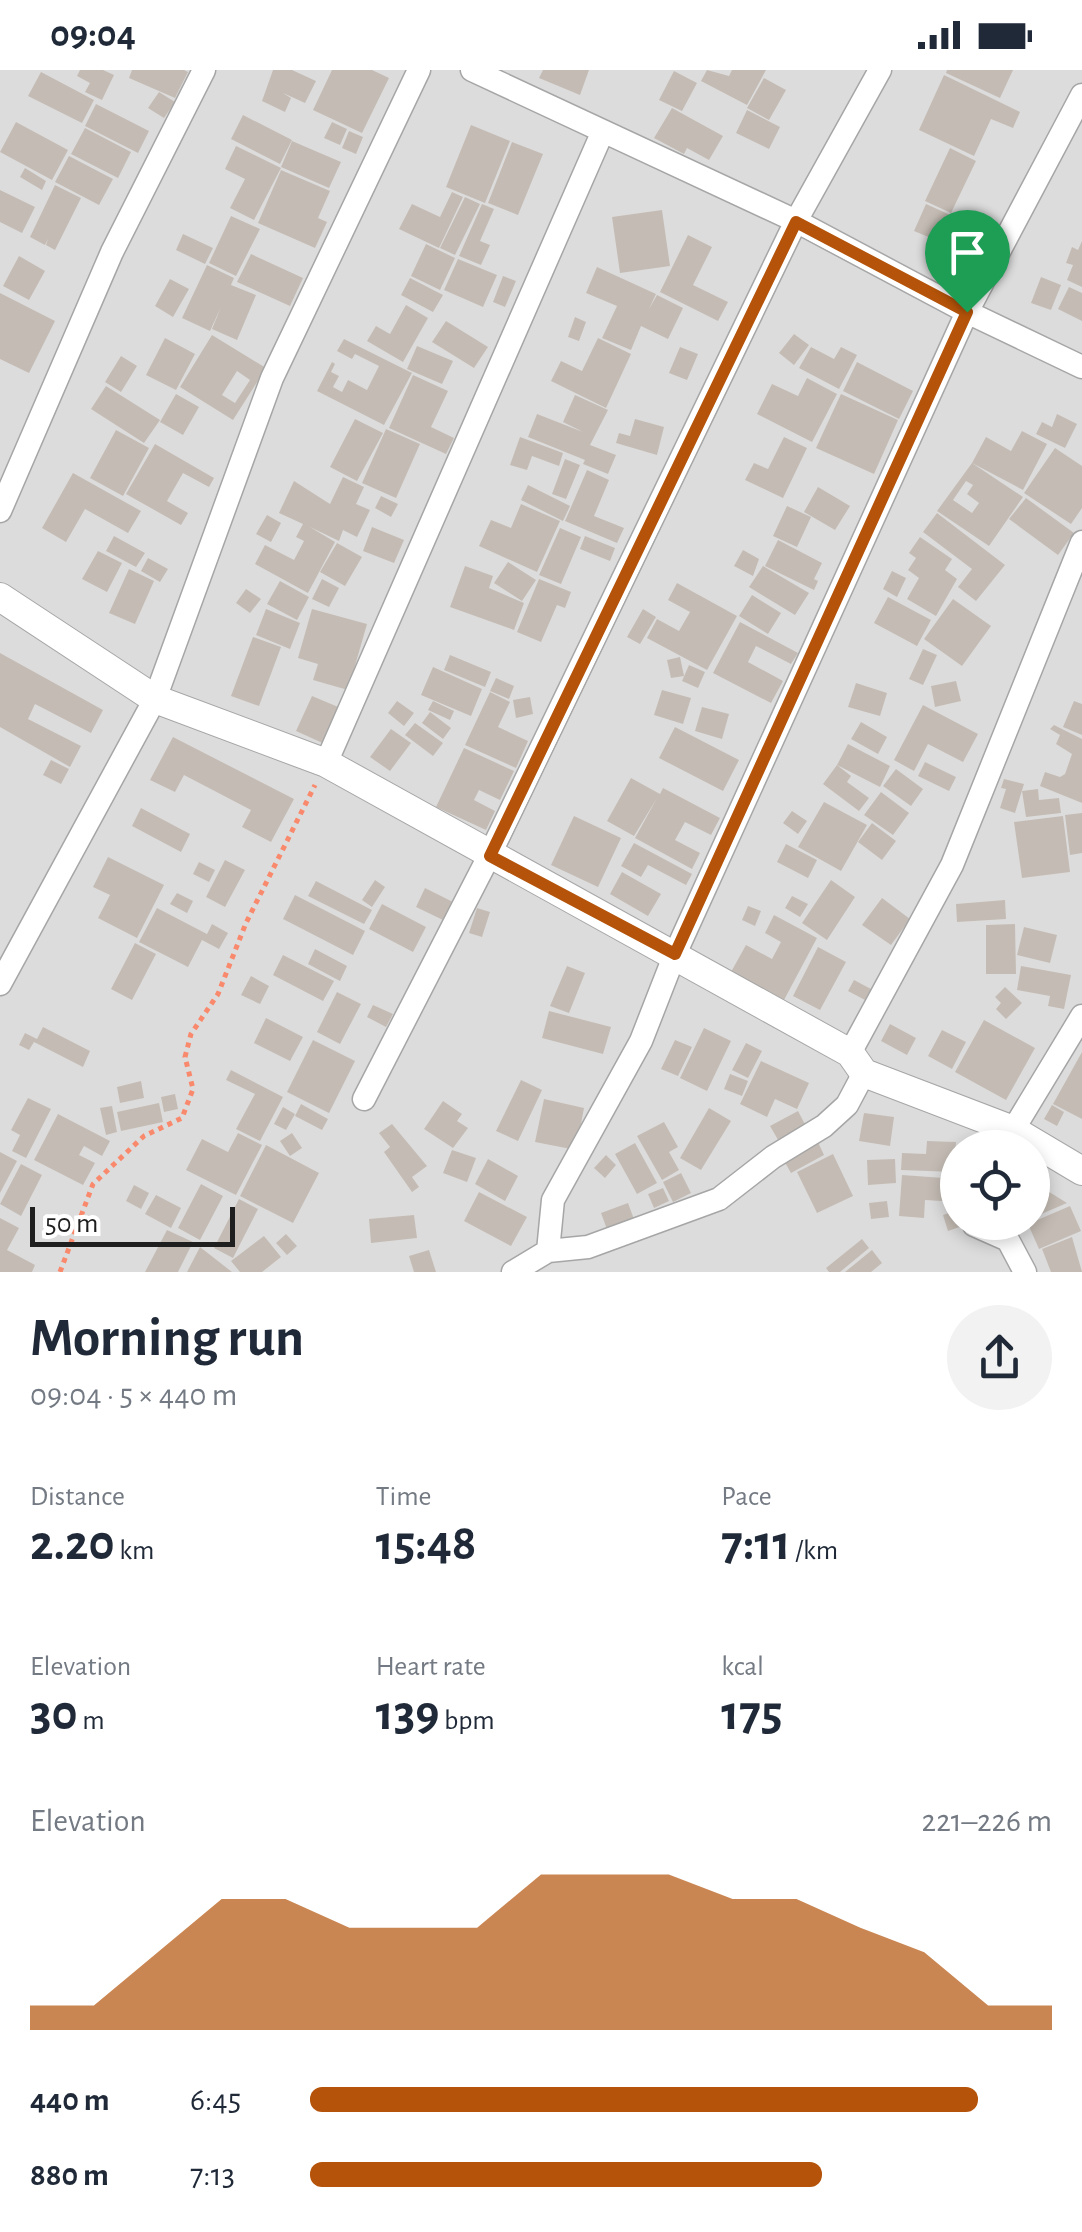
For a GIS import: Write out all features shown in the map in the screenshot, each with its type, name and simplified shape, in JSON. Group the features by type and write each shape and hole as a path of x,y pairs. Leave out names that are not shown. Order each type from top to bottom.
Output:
{"street":[{"path":"0,511 112,252 204,70"},
{"path":"0,984 155,699 272,378 419,70"},
{"path":"472,70 796,222 1082,367"},
{"path":"364,1099 490,856 796,222 880,70"},
{"path":"548,1251 553,1200 641,1042 675,954 967,312 1082,95"},
{"path":"326,763 603,132"},
{"path":"513,1272 548,1251 588,1247 719,1199 773,1157 824,1126 847,1105 857,1063 952,864 1082,542"},
{"path":"0,596 155,699 326,763 675,954 857,1063 1013,1130 1076,1040 1082,1016"},
{"path":"1050,1152 1082,1171"},
{"path":"1008,1240 1024,1272"}],"path":[{"path":"60,1272 93,1184 144,1136 182,1118 193,1089 186,1056 191,1034 218,994 246,923 326,763"}],"shaded area":[{"path":"0,70 1082,70 1082,1272 0,1272"}],"building":[{"path":"80,70 103,70 114,75 102,100 85,92 90,83 77,76"},
{"path":"132,70 188,72 175,98 129,78"},
{"path":"273,70 292,70 316,81 305,103 283,93 291,98 285,112 262,101"},
{"path":"332,70 372,70 389,78 362,133 313,110"},
{"path":"543,70 589,70 580,95 539,78"},
{"path":"707,70 729,76 732,70 766,70 747,105 701,81"},
{"path":"1013,70 1000,98 946,73"},
{"path":"674,71 697,83 682,111 659,100"},
{"path":"41,72 94,100 82,123 28,96"},
{"path":"944,75 1020,112 1013,128 991,119 974,156 919,130"},
{"path":"764,78 786,90 769,120 747,108"},
{"path":"159,92 175,102 164,118 148,108"},
{"path":"96,104 149,131 138,153 85,126"},
{"path":"672,108 723,136 709,160 687,148 684,154 654,138"},
{"path":"747,110 780,127 769,149 736,133"},
{"path":"243,115 292,140 280,164 231,139"},
{"path":"16,122 68,150 52,180 0,152"},
{"path":"332,122 347,129 340,145 324,138"},
{"path":"471,125 510,141 485,203 446,187"},
{"path":"85,128 131,152 118,178 71,154"},
{"path":"349,131 363,137 356,154 342,148"},
{"path":"292,141 341,162 329,188 281,167"},
{"path":"512,142 543,154 518,215 488,203"},
{"path":"236,146 281,168 254,220 230,208 245,179 225,169"},
{"path":"950,148 976,161 951,213 925,201"},
{"path":"69,156 113,179 99,205 55,182"},
{"path":"25,168 46,181 42,190 20,177"},
{"path":"281,170 330,191 318,218 327,222 315,248 258,223"},
{"path":"55,185 81,198 55,250 46,245 48,239 45,245 30,237"},
{"path":"0,190 35,207 22,233 0,222"},
{"path":"452,192 463,197 439,248 399,229 412,204 440,217"},
{"path":"465,197 480,204 455,255 440,248"},
{"path":"482,204 494,209 480,241 490,245 481,265 459,256"},
{"path":"926,204 977,227 954,278 927,266 938,241 914,231"},
{"path":"662,210 670,266 620,273 612,217"},
{"path":"231,216 260,229 236,276 209,263"},
{"path":"183,234 213,248 205,264 176,250"},
{"path":"688,235 712,247 693,285 728,302 718,321 660,292"},
{"path":"1082,241 1082,287 1067,280 1073,265 1066,263 1072,247 1078,250"},
{"path":"426,244 455,258 440,290 411,276"},
{"path":"251,254 303,278 290,306 237,282"},
{"path":"19,256 45,271 29,300 3,286"},
{"path":"458,259 497,275 483,307 444,290"},
{"path":"207,265 234,278 231,285 256,295 237,340 212,329 221,307 210,331 182,318"},
{"path":"597,267 656,294 649,309 657,295 683,308 668,339 641,326 631,350 602,338 617,306 586,293"},
{"path":"503,276 516,281 505,307 493,302"},
{"path":"1041,277 1061,285 1051,310 1031,303"},
{"path":"410,278 443,295 433,312 401,295"},
{"path":"170,279 189,289 173,317 155,306"},
{"path":"1069,287 1082,293 1082,321 1058,309"},
{"path":"0,293 55,321 29,373 0,359"},
{"path":"406,305 428,318 403,362 367,341 376,326 390,334"},
{"path":"575,317 586,322 579,341 568,337"},
{"path":"446,321 488,347 474,368 432,342"},
{"path":"794,334 809,345 794,365 779,353"},
{"path":"212,335 266,368 233,420 180,387","holes":["237,371 250,380 235,403 222,395"]},
{"path":"165,338 195,354 176,390 146,375"},
{"path":"598,338 631,354 606,408 551,381 561,361 582,371"},
{"path":"344,339 412,373 384,425 317,391 332,362 335,364 331,372 339,376 333,387 342,392 348,380 367,390 379,366 355,354 352,359 337,351"},
{"path":"417,346 453,361 442,384 407,369"},
{"path":"680,347 698,354 687,380 669,373"},
{"path":"811,347 834,359 841,347 857,355 839,389 799,368"},
{"path":"121,356 137,366 121,392 105,382"},
{"path":"857,362 913,391 899,419 843,391"},
{"path":"413,375 448,391 431,427 454,438 446,454 389,428"},
{"path":"807,378 837,394 812,442 757,414 772,384 798,396"},
{"path":"106,386 160,420 144,443 91,409"},
{"path":"176,394 199,407 183,435 160,422"},
{"path":"841,394 898,420 874,474 816,448"},
{"path":"575,395 608,410 590,445 616,455 608,474 583,464 585,460 528,437 537,414 583,432 563,422"},
{"path":"1057,414 1077,424 1065,448 1036,434 1042,422 1052,427"},
{"path":"355,419 383,433 357,481 330,467"},
{"path":"635,419 664,427 657,455 616,443 619,433 630,436"},
{"path":"386,429 420,444 396,498 362,483"},
{"path":"116,430 149,448 123,496 90,478"},
{"path":"1022,431 1047,444 1023,490 972,463 986,437 1011,451"},
{"path":"520,437 563,453 559,466 532,456 527,470 510,465"},
{"path":"784,437 807,448 783,498 745,480 754,463 768,469"},
{"path":"155,444 214,478 209,487 183,473 167,501 188,513 181,525 126,494"},
{"path":"1055,448 1082,466 1082,508 1071,524 1024,493"},
{"path":"565,459 580,465 566,499 552,494"},
{"path":"972,463 1023,497 989,546 937,511","holes":["966,481 973,485 967,494 979,503 972,513 953,500"]},
{"path":"587,470 609,480 594,516 624,528 617,543 565,521"},
{"path":"73,473 141,511 128,533 85,509 66,542 42,528"},
{"path":"343,477 364,487 356,504 370,510 357,537 343,530 339,541 310,527 335,542 308,593 255,564 265,545 294,560 304,541 296,537 303,524 279,513 294,481 330,504"},
{"path":"528,485 570,506 563,521 521,500"},
{"path":"818,487 850,506 835,530 804,512"},
{"path":"381,496 398,504 391,517 375,508"},
{"path":"1026,498 1074,533 1058,555 1009,519"},
{"path":"521,504 560,521 537,572 479,546 491,520 511,528"},
{"path":"787,506 811,517 797,547 773,536"},
{"path":"937,513 1005,565 976,601 958,587 972,569 923,532"},
{"path":"267,515 281,523 271,542 256,534"},
{"path":"372,527 404,540 394,563 363,551"},
{"path":"560,528 581,537 561,584 539,575"},
{"path":"114,536 145,553 136,567 106,551"},
{"path":"585,536 615,548 610,561 580,549"},
{"path":"920,537 952,559 945,570 957,579 936,616 907,599 919,578 908,570 916,558 909,553"},
{"path":"778,540 822,563 814,579 818,581 814,590 765,566"},
{"path":"337,543 362,557 345,586 320,572"},
{"path":"743,550 759,559 753,576 734,566"},
{"path":"98,551 122,563 107,592 82,579"},
{"path":"148,558 168,569 160,582 141,571"},
{"path":"508,562 536,580 522,601 494,583"},
{"path":"465,566 493,576 489,588 524,603 514,630 450,607"},
{"path":"763,566 809,593 795,615 749,587"},
{"path":"129,569 154,581 135,624 109,613"},
{"path":"892,571 906,578 897,597 883,589"},
{"path":"322,579 339,588 329,607 312,599"},
{"path":"539,579 571,592 565,608 557,605 541,642 517,632"},
{"path":"280,581 309,597 297,620 267,604"},
{"path":"677,583 737,616 707,670 647,638 657,619 679,631 690,612 668,600"},
{"path":"246,589 261,599 250,613 236,603"},
{"path":"752,595 781,613 768,634 739,616"},
{"path":"888,597 931,620 917,646 874,623"},
{"path":"953,599 991,626 962,666 924,639"},
{"path":"266,609 300,623 290,649 256,635"},
{"path":"312,609 367,624 348,690 313,680 318,664 298,658"},
{"path":"643,609 656,617 640,644 627,637"},
{"path":"740,622 798,653 791,664 756,646 748,662 783,681 771,703 713,673"},
{"path":"253,637 281,647 259,706 231,696"},
{"path":"923,649 937,655 923,685 909,679"},
{"path":"0,653 103,710 91,733 35,704 28,719 81,746 70,767 0,727"},
{"path":"450,655 491,672 485,687 444,670"},
{"path":"680,657 684,676 671,678 667,660"},
{"path":"689,665 705,672 698,688 682,681"},
{"path":"433,667 482,689 471,716 421,695"},
{"path":"496,678 514,686 509,699 490,691"},
{"path":"956,681 961,701 935,707 931,686"},
{"path":"856,683 887,693 880,716 848,707"},
{"path":"662,690 691,698 683,724 654,715"},
{"path":"490,692 510,702 498,727 528,741 516,768 465,745"},
{"path":"312,696 343,709 327,745 296,731"},
{"path":"530,697 533,714 516,718 513,700"},
{"path":"397,701 414,713 404,726 388,713"},
{"path":"433,701 454,711 450,720 428,710"},
{"path":"1074,701 1082,704 1082,735 1063,727"},
{"path":"923,705 978,734 963,762 928,744 914,771 894,760"},
{"path":"702,707 729,714 722,739 695,731"},
{"path":"430,712 451,728 443,739 422,723"},
{"path":"861,722 887,737 878,754 851,739"},
{"path":"415,723 443,743 433,756 405,735"},
{"path":"1054,725 1082,739 1082,803 1040,786 1045,772 1060,777 1065,774 1072,754 1056,744 1060,735 1050,729"},
{"path":"675,727 739,760 723,791 659,758"},
{"path":"391,729 411,743 390,771 370,757"},
{"path":"173,737 294,799 271,842 242,827 251,810 184,775 175,792 150,780"},
{"path":"848,744 890,766 880,787 837,765"},
{"path":"464,748 514,771 500,800 479,790 474,800 495,811 486,830 436,807"},
{"path":"51,760 69,769 61,784 43,775"},
{"path":"925,762 956,777 949,791 918,776"},
{"path":"837,765 851,776 847,782 869,798 859,811 823,784"},
{"path":"896,769 923,789 911,806 883,786"},
{"path":"631,778 660,794 663,788 720,818 711,835 685,822 675,840 700,853 692,869 635,838 657,798 634,836 607,821"},
{"path":"1004,779 1024,784 1015,813 1000,808 1006,789 1001,788"},
{"path":"1038,789 1039,800 1059,798 1061,813 1026,817 1022,791"},
{"path":"881,792 909,813 893,835 864,815"},
{"path":"824,802 867,825 841,871 798,847"},
{"path":"141,808 190,834 181,852 132,826"},
{"path":"792,811 807,821 798,834 783,823"},
{"path":"1082,813 1082,853 1070,855 1065,815"},
{"path":"574,816 621,838 598,887 551,865"},
{"path":"1063,816 1070,872 1022,878 1014,822"},
{"path":"872,823 896,841 882,860 858,842"},
{"path":"634,843 692,874 686,885 648,865 641,877 621,866"},
{"path":"786,844 817,860 808,878 777,862"},
{"path":"108,857 164,885 137,938 98,918 110,895 93,887"},
{"path":"225,860 245,870 225,907 206,897"},
{"path":"199,862 215,870 209,882 193,874"},
{"path":"622,872 661,894 648,916 610,894"},
{"path":"375,880 385,887 372,907 362,900"},
{"path":"831,880 855,897 827,940 802,923"},
{"path":"316,881 372,910 364,924 308,896"},
{"path":"425,888 453,902 443,920 416,907"},
{"path":"177,893 193,901 187,913 170,904"},
{"path":"295,895 365,931 353,955 283,919"},
{"path":"792,896 808,904 800,917 785,908"},
{"path":"882,898 910,919 891,945 862,925"},
{"path":"1005,900 1006,919 957,922 956,904"},
{"path":"382,904 426,927 413,952 369,929"},
{"path":"748,906 761,911 755,926 742,920"},
{"path":"157,908 207,934 212,924 228,933 219,949 202,940 188,967 139,942"},
{"path":"477,908 490,912 482,937 469,933"},
{"path":"774,915 817,938 784,1000 731,972 746,945 772,959 781,942 765,933"},
{"path":"1015,924 1016,974 986,974 986,925"},
{"path":"1024,927 1057,935 1050,963 1017,955"},
{"path":"135,943 156,954 132,1000 111,989"},
{"path":"818,947 846,962 820,1010 793,996"},
{"path":"315,949 347,966 340,981 308,964"},
{"path":"283,955 334,981 323,1001 273,975"},
{"path":"567,966 585,973 569,1013 550,1006"},
{"path":"1021,966 1071,975 1064,1009 1048,1006 1050,996 1017,990"},
{"path":"251,976 269,986 260,1004 241,995"},
{"path":"854,980 871,989 865,1000 848,991"},
{"path":"1005,987 1022,1003 1006,1019 996,1009 1001,1003 995,997"},
{"path":"337,992 361,1004 340,1044 317,1032"},
{"path":"373,1005 393,1014 386,1027 367,1017"},
{"path":"549,1011 611,1027 603,1054 542,1038"},
{"path":"266,1018 303,1037 290,1061 254,1043"},
{"path":"984,1020 1035,1048 1006,1100 955,1072"},
{"path":"890,1024 916,1038 907,1055 881,1041"},
{"path":"43,1027 90,1051 83,1067 34,1042 29,1050 19,1045 25,1033 37,1039"},
{"path":"704,1028 731,1041 707,1091 680,1078"},
{"path":"942,1030 966,1042 952,1069 928,1056"},
{"path":"313,1040 355,1061 329,1113 287,1092"},
{"path":"675,1040 692,1047 678,1076 661,1069"},
{"path":"746,1043 762,1051 748,1078 732,1070"},
{"path":"1082,1052 1082,1119 1053,1104"},
{"path":"761,1061 809,1083 797,1109 775,1099 767,1117 740,1104"},
{"path":"231,1070 283,1097 260,1141 236,1129 255,1094 226,1080"},
{"path":"730,1074 748,1081 742,1096 724,1089"},
{"path":"521,1080 542,1090 518,1141 496,1131"},
{"path":"141,1081 144,1098 120,1103 117,1087"},
{"path":"175,1094 178,1109 164,1112 161,1097"},
{"path":"28,1098 51,1109 26,1158 12,1151 20,1135 11,1130"},
{"path":"544,1099 584,1108 576,1150 535,1142"},
{"path":"443,1101 462,1114 457,1121 468,1128 453,1148 424,1129"},
{"path":"159,1103 163,1122 121,1131 117,1112"},
{"path":"301,1104 328,1119 322,1130 295,1116"},
{"path":"1052,1105 1064,1112 1057,1126 1044,1119"},
{"path":"112,1106 117,1132 106,1135 100,1108"},
{"path":"283,1107 295,1114 286,1130 274,1124"},
{"path":"709,1108 731,1121 701,1170 680,1158"},
{"path":"798,1111 808,1130 781,1145 770,1126"},
{"path":"864,1113 894,1117 890,1146 859,1141"},
{"path":"58,1114 110,1141 102,1156 84,1146 79,1155 95,1163 83,1185 34,1160"},
{"path":"664,1122 678,1147 669,1152 679,1170 662,1180 637,1136"},
{"path":"392,1124 427,1166 412,1177 419,1187 412,1192 384,1152 390,1147 379,1133"},
{"path":"238,1133 262,1145 236,1195 186,1170 202,1139 228,1152"},
{"path":"292,1133 302,1148 290,1156 280,1141"},
{"path":"817,1140 824,1155 791,1173 783,1159"},
{"path":"927,1141 940,1141 940,1171 901,1170 902,1153 926,1154"},
{"path":"635,1143 657,1183 637,1194 615,1154"},
{"path":"266,1145 319,1173 293,1223 240,1196"},
{"path":"452,1150 476,1158 467,1182 443,1173"},
{"path":"0,1152 17,1161 0,1193"},
{"path":"833,1154 853,1196 817,1213 797,1172"},
{"path":"606,1155 616,1165 605,1178 594,1168"},
{"path":"488,1159 518,1176 505,1201 475,1184"},
{"path":"895,1159 896,1183 868,1185 867,1160"},
{"path":"21,1164 42,1175 21,1216 0,1204"},
{"path":"681,1173 691,1193 673,1202 663,1182"},
{"path":"902,1175 940,1178 940,1201 925,1200 924,1218 899,1216"},
{"path":"201,1184 223,1196 200,1240 178,1228"},
{"path":"134,1185 149,1193 141,1209 126,1201"},
{"path":"663,1188 669,1201 654,1208 648,1194"},
{"path":"479,1192 527,1217 511,1246 464,1221"},
{"path":"1050,1192 1067,1203 1050,1210"},
{"path":"156,1195 181,1208 171,1228 145,1214"},
{"path":"239,1199 258,1209 233,1258 214,1248"},
{"path":"887,1201 889,1217 871,1219 869,1203"},
{"path":"628,1203 635,1222 608,1232 601,1213"},
{"path":"1070,1206 1081,1231 1039,1249 1035,1240 1050,1240 1050,1215"},
{"path":"48,1214 67,1224 62,1234 43,1224"},
{"path":"414,1215 417,1238 371,1243 369,1219"},
{"path":"0,1218 19,1228 7,1250 35,1265 32,1272 0,1272"},
{"path":"167,1230 193,1242 178,1272 145,1272"},
{"path":"286,1234 297,1246 287,1255 276,1243"},
{"path":"264,1236 281,1257 262,1272 240,1272 231,1261"},
{"path":"1072,1237 1082,1272 1051,1272 1042,1249"},
{"path":"862,1239 869,1248 840,1272 829,1272 826,1268"},
{"path":"200,1247 232,1272 187,1272"},
{"path":"429,1250 436,1272 414,1272 409,1256"},
{"path":"872,1250 882,1263 871,1272 845,1272"}],"route":[{"path":"796,222 967,312 675,954 490,856 796,222"}]}
